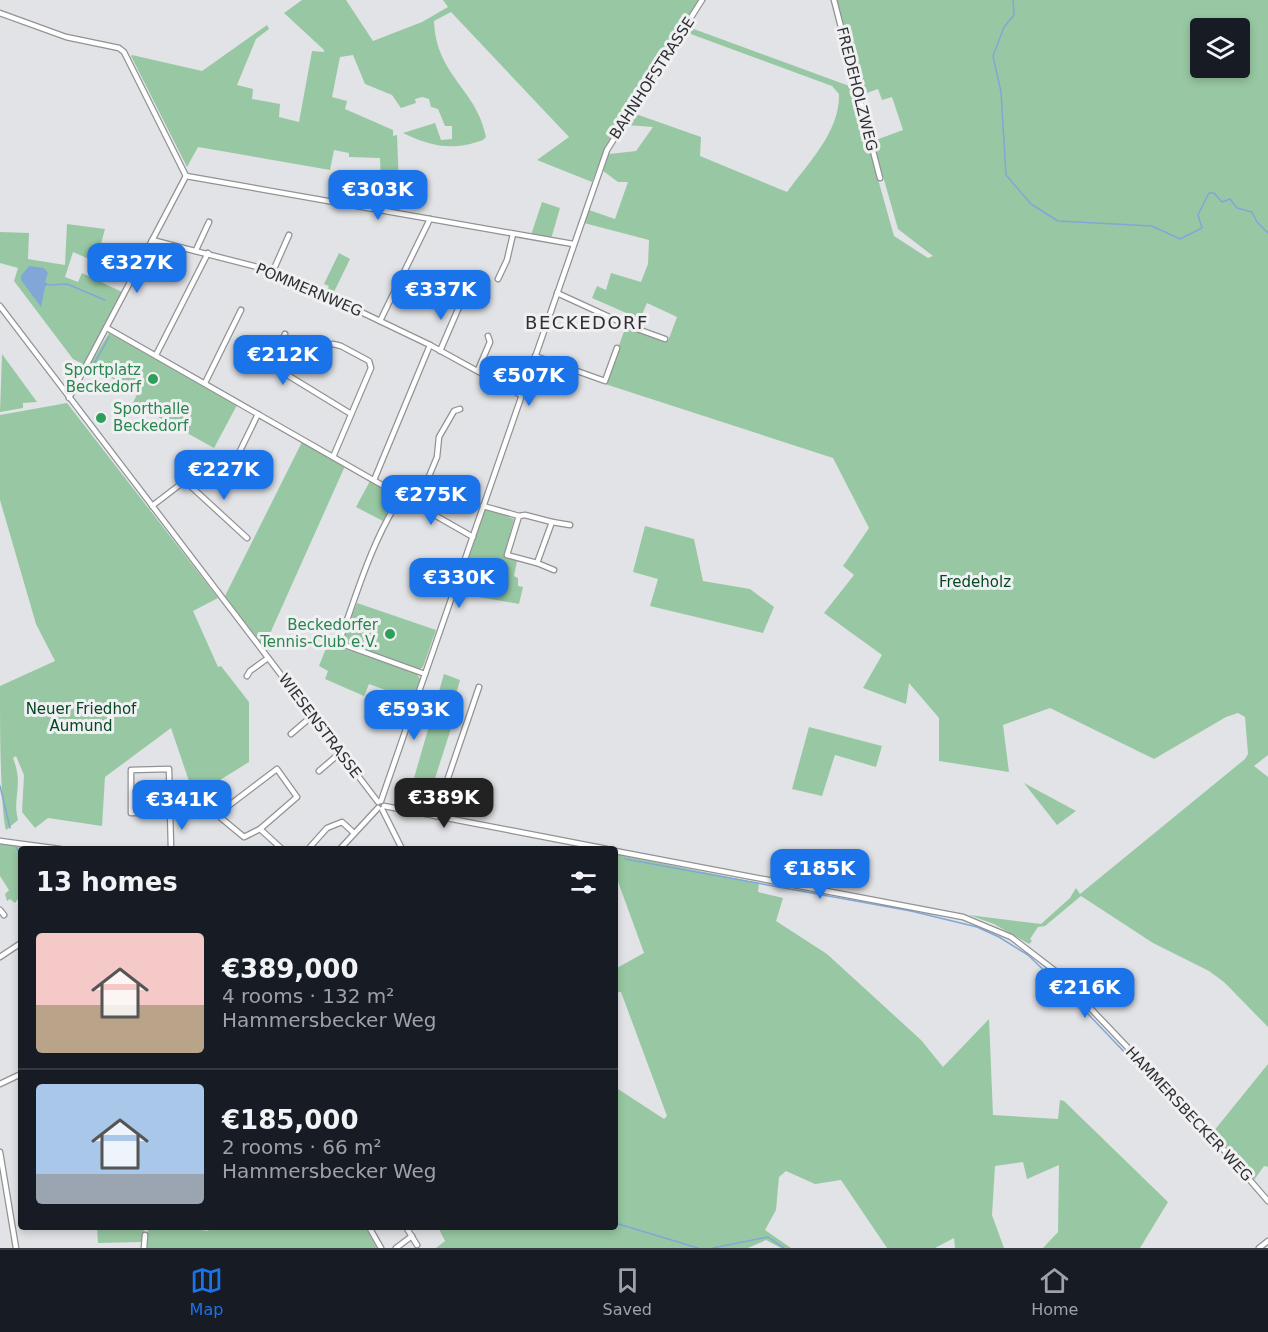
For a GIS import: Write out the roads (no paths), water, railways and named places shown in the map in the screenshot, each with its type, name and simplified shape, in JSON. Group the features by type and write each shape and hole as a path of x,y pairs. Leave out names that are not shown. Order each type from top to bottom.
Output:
{"street":[{"name":"BAHNHOFSTRASSE","path":"381,805 573,244 612,140 702,0"},
{"name":"FREDEHOLZWEG","path":"834,0 880,178"},
{"path":"0,13 66,37 119,48 124,52 186,176"},
{"path":"186,176 573,244"},
{"path":"69,398 186,176"},
{"path":"380,321 430,219"},
{"path":"196,250 209,222"},
{"path":"498,279 507,261 513,234"},
{"path":"273,272 289,235"},
{"name":"POMMERNWEG","path":"153,240 273,272 430,345 521,395"},
{"path":"156,355 208,253"},
{"path":"557,293 620,322 665,339"},
{"path":"440,351 462,300"},
{"name":"WIESENSTRASSE","path":"0,306 381,805 401,846"},
{"path":"205,384 241,310"},
{"path":"106,328 473,537"},
{"path":"285,334 270,362 271,365 351,414"},
{"path":"478,370 490,342 488,336"},
{"path":"333,344 341,346 371,365 333,457"},
{"path":"374,480 430,345"},
{"path":"535,356 605,381 617,348"},
{"path":"417,505 437,457 439,437 454,411 460,409"},
{"path":"258,414 238,456 261,475"},
{"path":"152,506 203,467"},
{"path":"185,481 247,538"},
{"path":"402,495 388,518 368,563 339,644 425,674"},
{"path":"483,506 519,516 525,515 570,525"},
{"path":"519,516 507,555 554,570"},
{"path":"537,563 552,522"},
{"path":"247,676 250,671 268,658"},
{"path":"435,816 479,687"},
{"path":"291,734 312,716"},
{"path":"319,771 340,753"},
{"path":"170,812 131,813 131,770 169,769 171,846"},
{"path":"277,769 297,797 260,829 244,837 221,818 219,813 277,769"},
{"path":"343,846 381,805 591,846"},
{"path":"313,846 327,828 342,822 354,833"},
{"path":"260,829 279,846"},
{"path":"0,841 38,846"},
{"path":"304,842 309,846"},
{"name":"HAMMERSBECKER WEG","path":"618,851 940,911 995,929 1028,948 1054,970 1210,1134 1268,1200"},
{"path":"0,910 4,915"},
{"path":"0,957 18,944"},
{"path":"0,1084 18,1075"},
{"path":"0,1152 16,1248"},
{"path":"371,1230 381,1248"},
{"path":"408,1230 417,1245"},
{"path":"144,1235 144,1248"},
{"path":"396,1248 412,1236"},
{"path":"1259,1248 1268,1241"}],"water":[{"path":"29,266 44,268 48,273 45,282 48,284 45,287 41,307 21,280 21,276"}],"waterway":[{"path":"1013,0 1014,15 1004,27 993,56 1001,92 1006,175 1031,204 1058,221 1152,226 1180,239 1202,228 1198,215 1209,193 1214,193 1222,202 1230,199 1237,208 1252,212 1257,222 1268,233"},
{"path":"48,285 67,284 105,300"},
{"path":"93,366 109,337"},
{"path":"0,786 10,828"},
{"path":"16,847 18,851"},
{"path":"625,859 911,911 977,927 999,937 1028,955 1062,988"},
{"path":"1068,993 1152,1081"},
{"path":"618,1224 698,1248"},
{"path":"713,1248 768,1237 784,1248"}],"place":[{"name":"Sportplatz Beckedorf","path":"153,379"},
{"name":"Sporthalle Beckedorf","path":"101,418"},
{"name":"Beckedorfer Tennis-Club e.V.","path":"390,634"}],"district":[{"name":"BECKEDORF","path":"587,322"}],"park label":[{"name":"Fredeholz","path":"975,582"},
{"name":"Neuer Friedhof Aumund","path":"81,718"}]}
